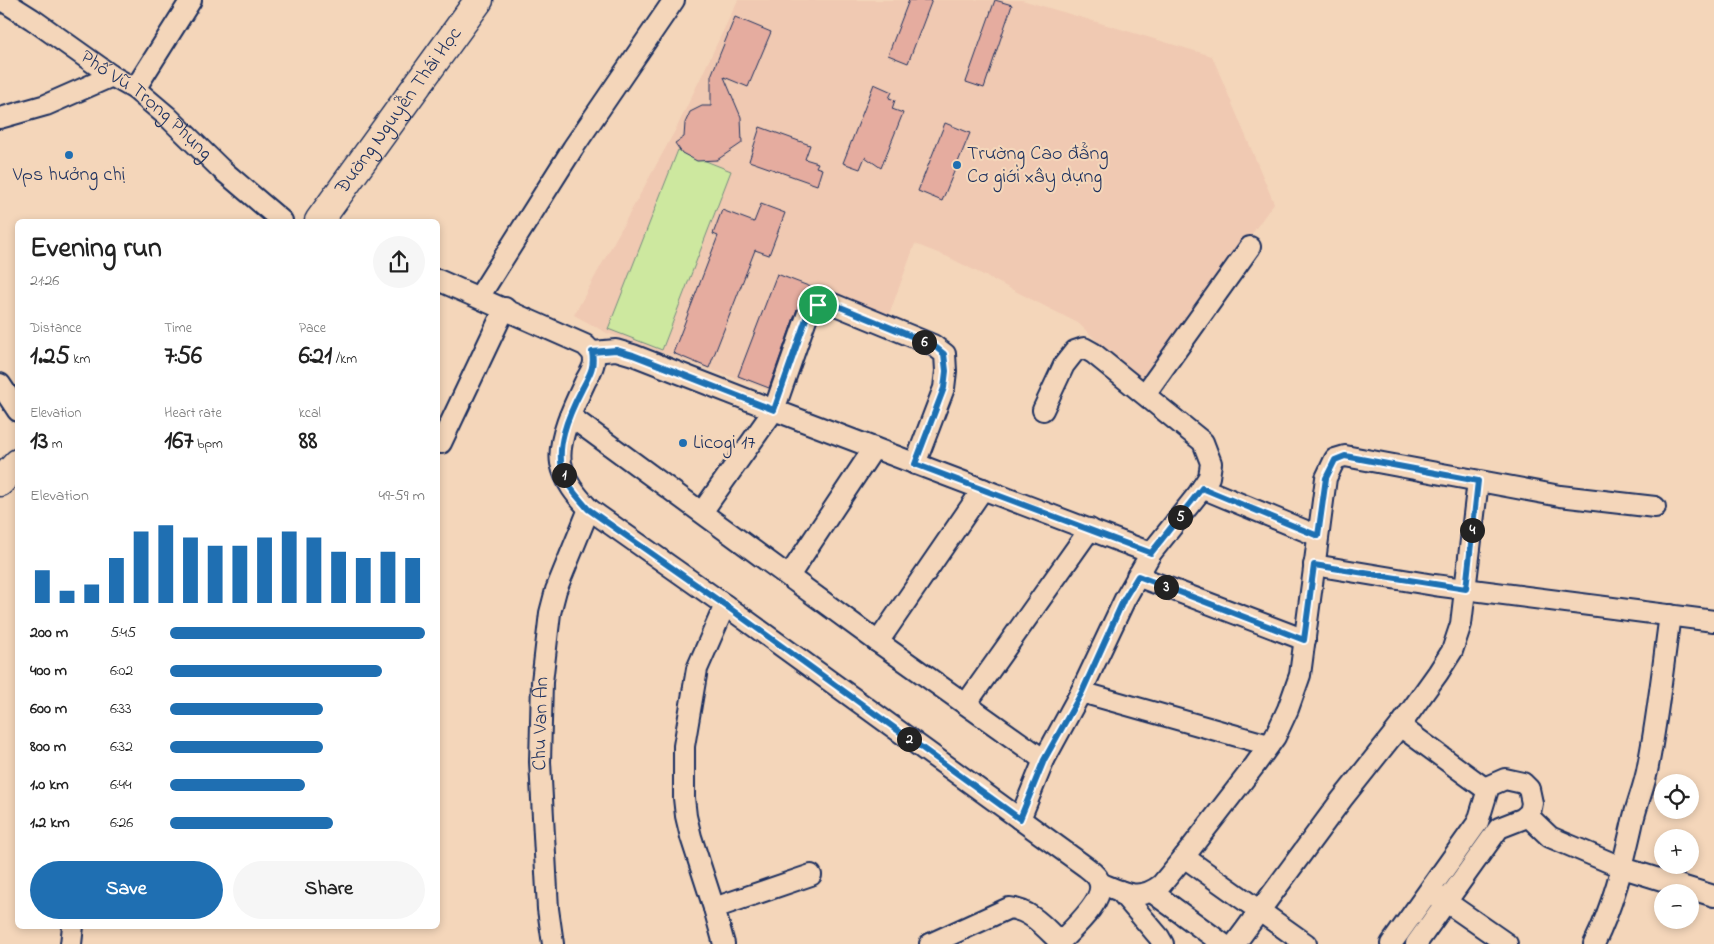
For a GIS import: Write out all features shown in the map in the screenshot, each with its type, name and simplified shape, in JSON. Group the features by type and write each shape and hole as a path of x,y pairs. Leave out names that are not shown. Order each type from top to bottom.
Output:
{"highway":[{"name":"Đường Nguyễn Thái Học","path":"320,219 479,0"},
{"path":"0,482 15,465"}],"street":[{"name":"Phố Vũ Trọng Phụng","path":"2,0 112,76 135,89 168,117 221,169 280,219"},
{"path":"135,89 191,0"},
{"path":"479,297 573,148 674,0"},
{"path":"0,118 46,105 112,76"},
{"path":"1145,394 1250,247"},
{"path":"440,281 585,345 592,352 594,363 570,416 562,441 560,461 565,478 588,509 725,605 1086,867 1096,876 1100,883 1100,894 1092,907 1060,943 1029,914 1019,909 1009,908 930,944"},
{"path":"702,512 774,410 808,313 818,305 833,304 933,345 944,354 946,371 944,388 915,464"},
{"path":"441,443 504,308"},
{"path":"1020,819 1044,760 1082,692 1124,599 1151,553 1209,477 1210,462 1203,442 1145,394 1084,348 1075,351 1064,365 1043,410"},
{"path":"592,352 616,350 633,355 1151,553"},
{"path":"0,384 15,406"},
{"path":"570,416 878,642 1044,760"},
{"path":"789,576 874,448"},
{"path":"1100,883 1139,896 1152,892 1184,857 1275,737 1288,709 1300,675 1326,478 1335,460 1345,456 1560,496 1656,507"},
{"path":"1235,944 1342,799 1400,726 1452,650 1461,624 1478,481"},
{"path":"1202,488 1318,536"},
{"path":"878,642 984,490"},
{"name":"Chu Van An","path":"553,944 548,909 540,762 542,682 550,613 556,590 588,509"},
{"path":"966,704 1090,530"},
{"path":"1314,565 1466,589 1714,622"},
{"path":"1138,576 1304,640"},
{"path":"724,944 686,816 684,746 697,669 725,605"},
{"path":"1594,944 1602,930 1623,868 1632,822 1648,768 1657,716 1670,615"},
{"path":"1082,692 1269,745"},
{"path":"1400,726 1488,790"},
{"path":"1391,944 1478,822 1489,786 1505,779 1523,782 1528,788 1532,803 1530,813 1522,819 1500,828 1416,944"},
{"path":"1527,815 1550,837 1623,868 1714,896"},
{"path":"1184,857 1306,944"},
{"path":"714,908 811,876"},
{"path":"1429,890 1507,944"},
{"path":"1120,891 1163,944"},
{"path":"1152,892 1223,944"},
{"path":"71,944 73,929"}],"shaded area":[{"name":"Trường Cao đẳng Cơ giới xây dựng","path":"738,0 1022,0 1212,56 1274,203 1143,385 1078,323 948,257 915,244 886,323 812,292 774,392 607,333 574,315 677,127"}],"green space":[{"path":"678,150 731,171 662,350 608,329"}],"building":[{"path":"909,0 932,0 908,63 888,55"},
{"path":"995,0 1012,5 984,88 966,82"},
{"path":"735,17 771,32 748,87 724,77 741,117 742,143 717,160 697,161 682,153 675,143 684,137 685,123 690,112 702,106 711,106 711,76"},
{"path":"874,84 892,92 889,98 895,100 892,109 903,113 881,168 865,157 860,169 843,163"},
{"path":"945,123 970,133 942,201 918,191"},
{"path":"760,127 810,145 805,159 818,163 816,167 822,169 817,185 749,161"},
{"path":"761,204 785,213 769,255 755,250 709,368 673,353 718,236 713,234 722,210 754,222"},
{"path":"777,274 811,287 807,299 797,309 769,388 738,376"}],"place":[{"name":"Vps hưởng chị","path":"69,155"},
{"name":"Trường Cao đẳng Cơ giới xây dựng","path":"957,165"},
{"name":"Licogi 17","path":"683,443"}],"route":[{"path":"833,304 933,345 944,354 946,371 944,388 915,464 1151,553 1202,488 1318,536 1326,478 1335,460 1345,456 1478,481 1466,589 1314,565 1304,640 1138,576 1124,599 1082,692 1044,760 1020,819 725,605 588,509 565,478 560,461 562,441 572,408 594,363 592,352 616,350 633,355 774,410 808,313 818,305 833,304"}]}
